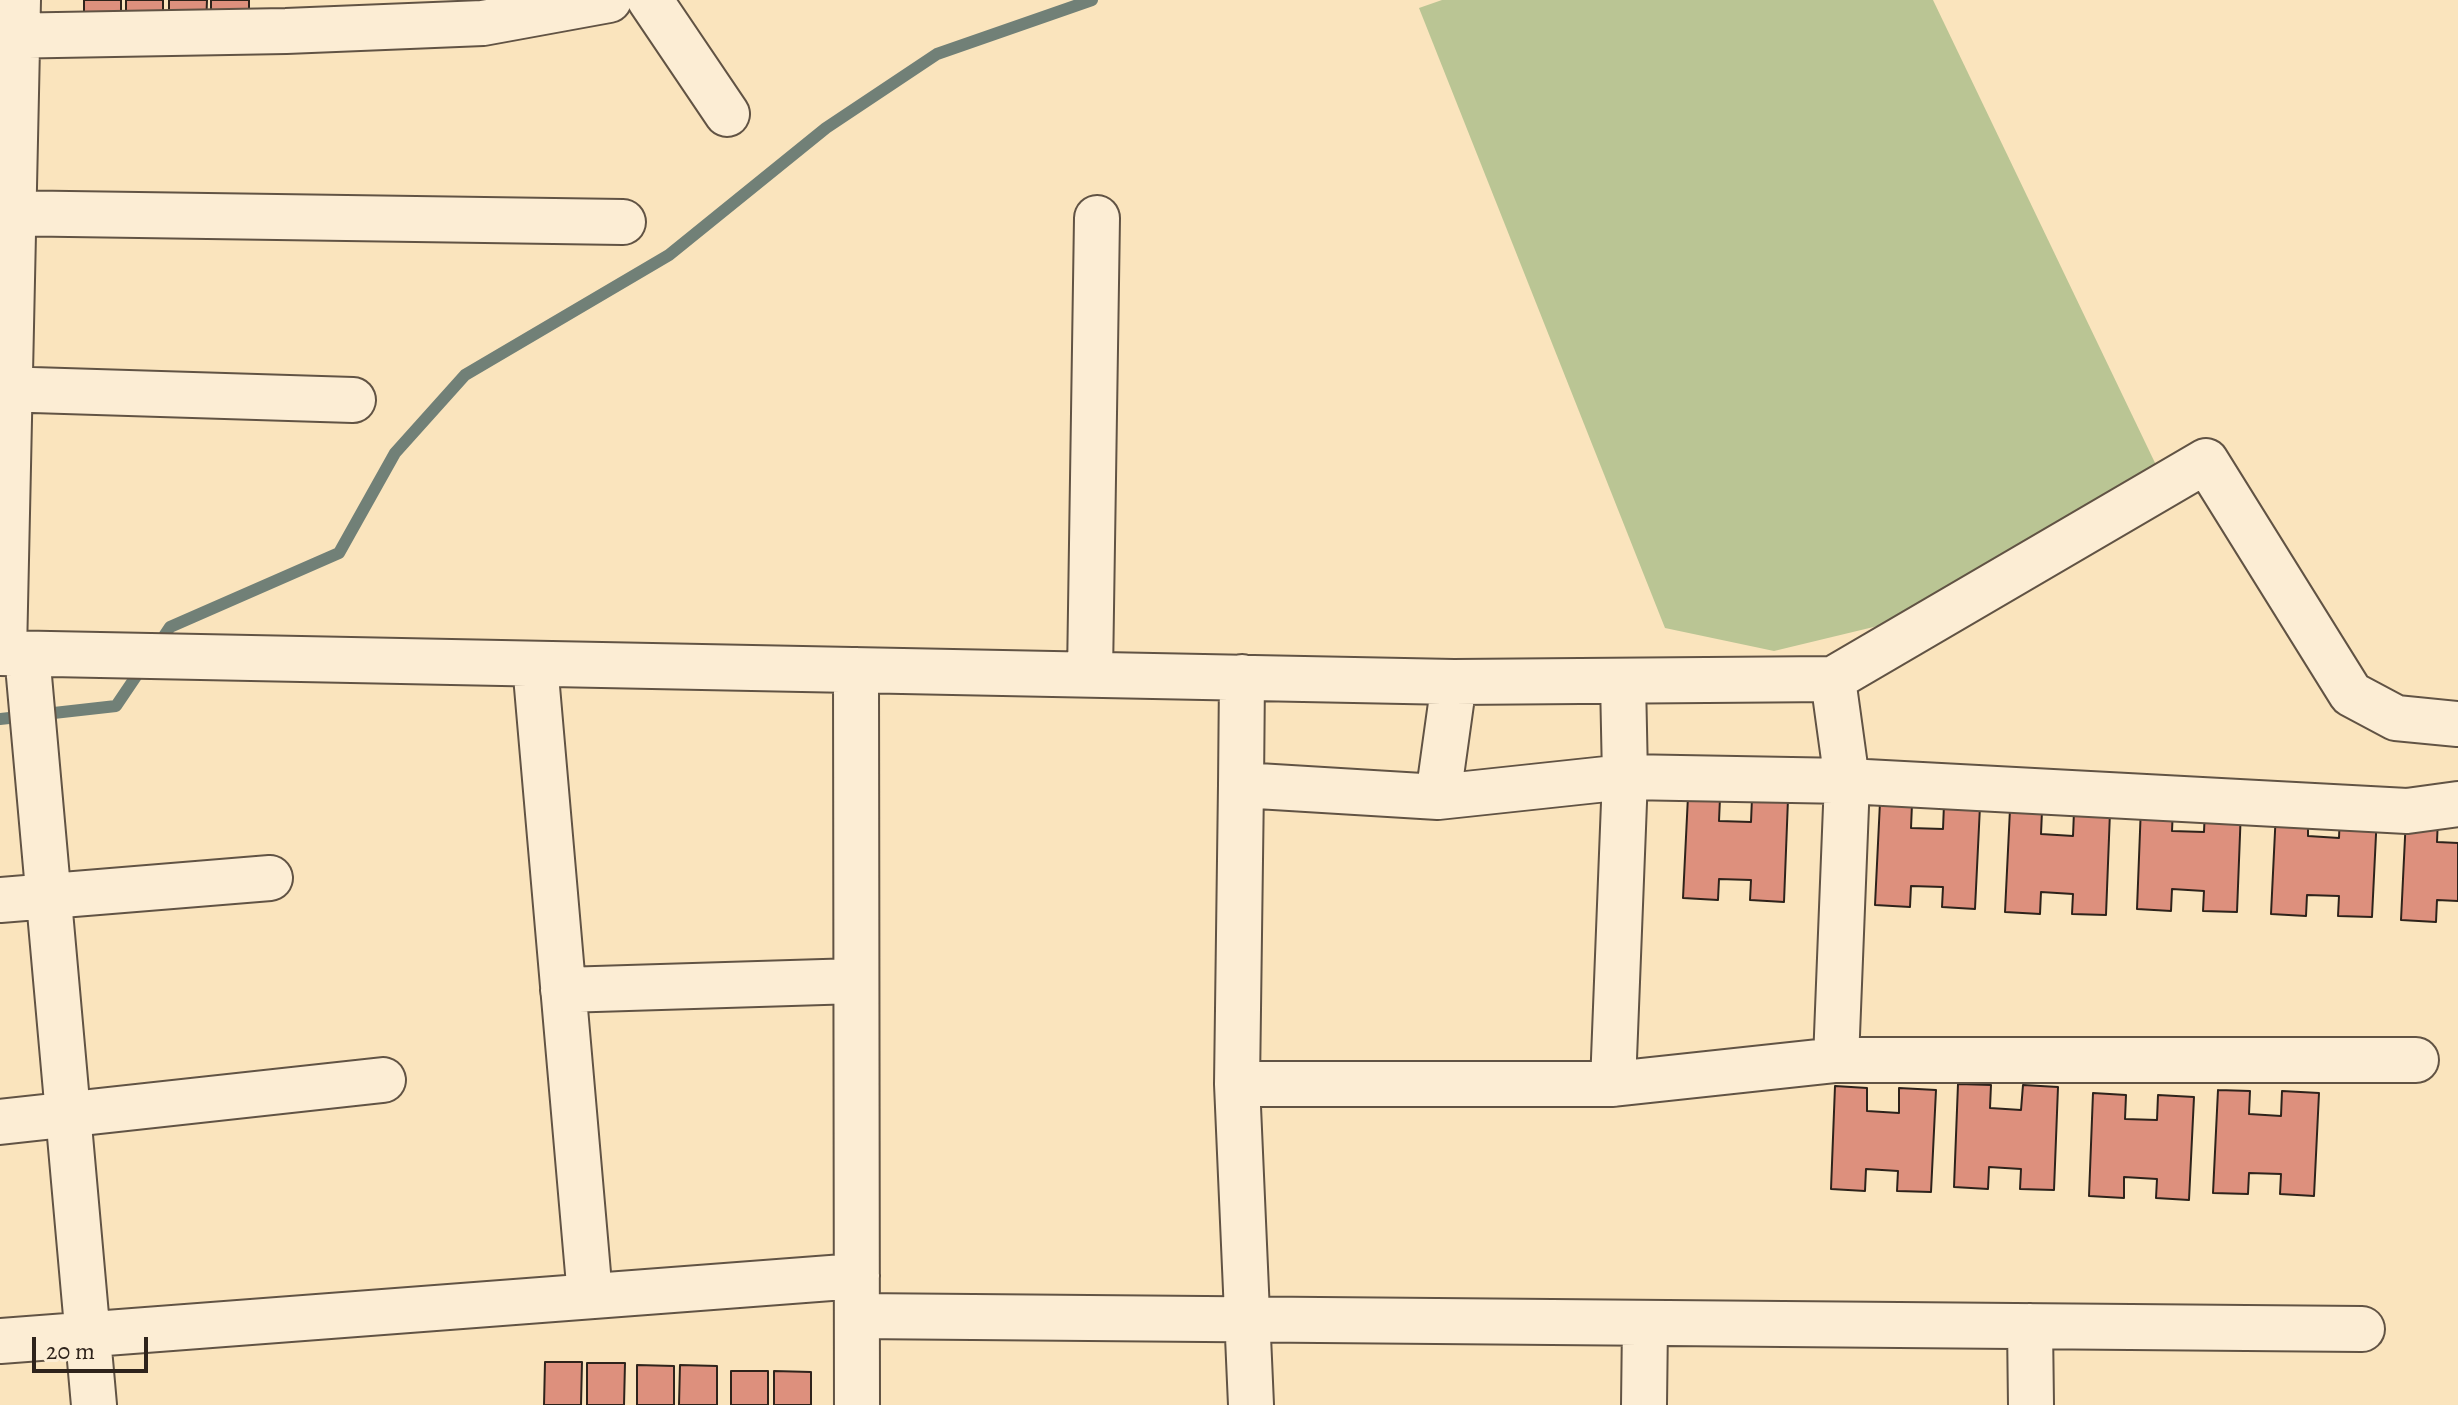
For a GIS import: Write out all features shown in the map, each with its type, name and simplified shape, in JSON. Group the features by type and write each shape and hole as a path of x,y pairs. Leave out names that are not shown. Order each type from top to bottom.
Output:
{"street":[{"path":"94,1405 36,753 16,664 5,389 12,24 286,31 483,23 609,0"},
{"path":"650,0 727,114"},
{"path":"7,213 623,222"},
{"path":"1090,674 1097,218"},
{"path":"5,389 353,400"},
{"path":"16,664 127,656 1454,682 1833,679 2206,461 2351,694 2396,718 2458,724"},
{"path":"535,664 590,1296"},
{"path":"856,670 857,1405"},
{"path":"1242,677 1237,1084 1250,1319 1251,1405"},
{"path":"1833,679 1847,781 1836,1060"},
{"path":"1613,1084 1625,777 1623,681"},
{"path":"1438,797 1454,682"},
{"path":"1241,785 1438,797 1625,777 1847,781 2407,811 2458,804"},
{"path":"0,900 270,878"},
{"path":"563,990 856,981"},
{"path":"1237,1084 1613,1084 1836,1060 2416,1060"},
{"path":"0,1122 383,1080"},
{"path":"0,1341 590,1296 857,1296 1250,1319 2362,1329"},
{"path":"1644,1405 1645,1323"},
{"path":"2030,1326 2031,1405"}],"green space":[{"path":"1442,0 1933,0 2157,467 1886,624 1774,651 1665,628 1419,8"}],"building":[{"path":"84,0 121,0 121,28 84,28"},
{"path":"126,0 163,0 163,30 126,29"},
{"path":"169,0 207,0 206,28 169,28"},
{"path":"211,0 249,0 249,30 211,29"},
{"path":"1688,796 1720,798 1719,821 1751,822 1752,798 1788,799 1784,902 1750,900 1751,880 1719,879 1718,900 1683,898"},
{"path":"1880,802 1912,804 1911,828 1943,829 1944,804 1980,806 1975,909 1942,907 1943,887 1911,886 1910,907 1875,905"},
{"path":"2141,806 2173,808 2172,831 2204,832 2205,808 2241,809 2237,912 2203,911 2204,891 2172,889 2171,911 2137,909"},
{"path":"2010,809 2042,811 2041,834 2073,836 2074,811 2110,812 2106,915 2072,914 2073,894 2041,892 2040,914 2005,912"},
{"path":"2276,811 2308,813 2308,836 2339,838 2340,813 2377,814 2372,917 2338,916 2339,896 2307,895 2306,916 2271,914"},
{"path":"2406,817 2438,818 2437,842 2458,843 2458,901 2437,900 2436,922 2401,920"},
{"path":"1958,1084 1991,1085 1990,1108 2021,1110 2023,1085 2058,1087 2054,1190 2020,1189 2021,1169 1989,1167 1988,1189 1954,1187"},
{"path":"1835,1086 1867,1088 1867,1111 1899,1113 1899,1088 1936,1090 1931,1192 1897,1191 1898,1171 1866,1169 1865,1191 1831,1189"},
{"path":"2218,1090 2250,1091 2249,1114 2281,1116 2282,1091 2319,1093 2314,1196 2280,1194 2281,1174 2249,1173 2248,1194 2213,1193"},
{"path":"2093,1093 2126,1095 2125,1119 2157,1120 2158,1095 2194,1097 2189,1200 2156,1198 2157,1179 2124,1177 2124,1198 2089,1196"},
{"path":"545,1362 582,1362 581,1405 544,1405"},
{"path":"587,1363 625,1363 624,1405 587,1405"},
{"path":"637,1365 674,1366 674,1405 637,1405"},
{"path":"680,1365 717,1366 717,1405 679,1405"},
{"path":"731,1371 768,1371 768,1405 731,1405"},
{"path":"774,1371 811,1372 811,1405 774,1405"}],"waterway":[{"path":"156,648 170,627 339,553 395,453 465,375 669,255 826,128 937,54 1092,0"},
{"path":"0,719 116,706 143,666"}]}
